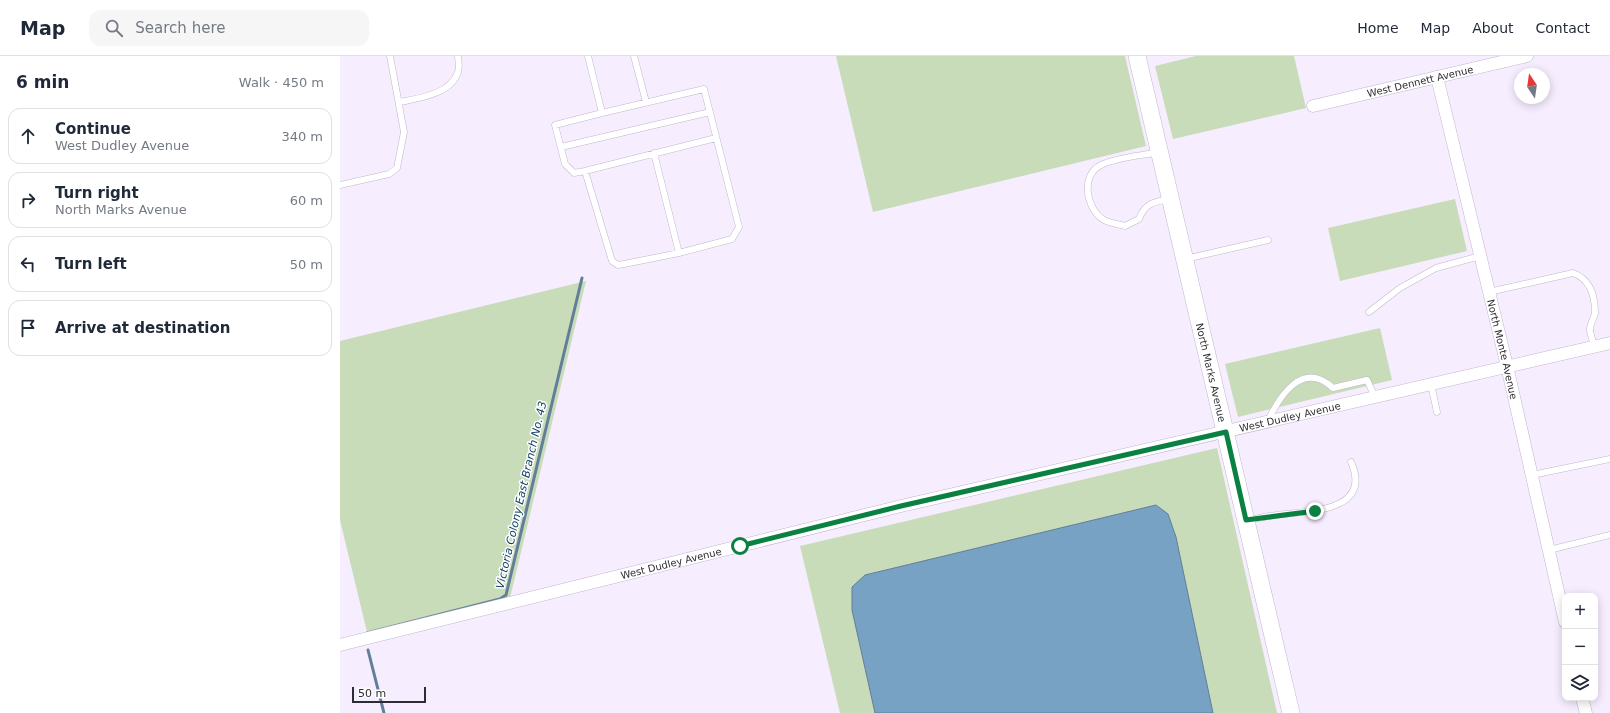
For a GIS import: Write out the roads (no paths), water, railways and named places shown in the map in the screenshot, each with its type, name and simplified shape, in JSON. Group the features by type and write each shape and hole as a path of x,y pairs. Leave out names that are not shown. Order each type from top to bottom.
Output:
{"main road":[{"name":"North Marks Avenue","path":"1138,56 1291,713"}],"street":[{"name":"West Dennett Avenue","path":"1313,106 1527,56"},
{"name":"North Monte Avenue","path":"1437,77 1507,366 1562,608"},
{"name":"West Dudley Avenue","path":"340,645 901,506 1610,343"},
{"path":"1583,701 1586,713"}],"lane":[{"path":"340,185 389,174 397,168 404,132 400,102 390,56"},
{"path":"400,102 427,96 447,88 458,71 458,56"},
{"path":"588,56 602,113"},
{"path":"634,56 646,102"},
{"path":"585,170 612,261 618,265 679,253 732,239 739,227 704,88 555,124 565,164 569,170 574,173 585,170 654,154 716,138"},
{"path":"561,147 710,112"},
{"path":"1160,152 1101,165 1090,176 1088,193 1093,208 1098,215 1104,220 1125,226 1139,219 1142,211 1148,204 1171,199"},
{"path":"654,154 679,253"},
{"path":"1185,259 1268,240"},
{"path":"1369,312 1400,288 1436,268 1480,256"},
{"path":"1489,292 1573,273 1578,275 1589,283 1593,300 1595,314 1590,330 1594,346"},
{"path":"1267,423 1283,392 1300,380 1321,378 1333,388 1367,380 1375,397"},
{"path":"1430,384 1437,412"},
{"path":"1532,476 1610,459"},
{"path":"1246,520 1315,511 1336,506 1347,499 1356,487 1355,470 1351,462"},
{"path":"1549,550 1610,535"}],"water":[{"path":"1156,505 1168,514 1176,537 1213,713 875,713 852,610 852,587 865,575"}],"waterway":[{"name":"Victoria Colony East Branch No. 43","path":"367,633 500,599 506,595 582,278"},
{"name":"Victoria Colony East Branch No. 43","path":"368,650 384,713"}]}
